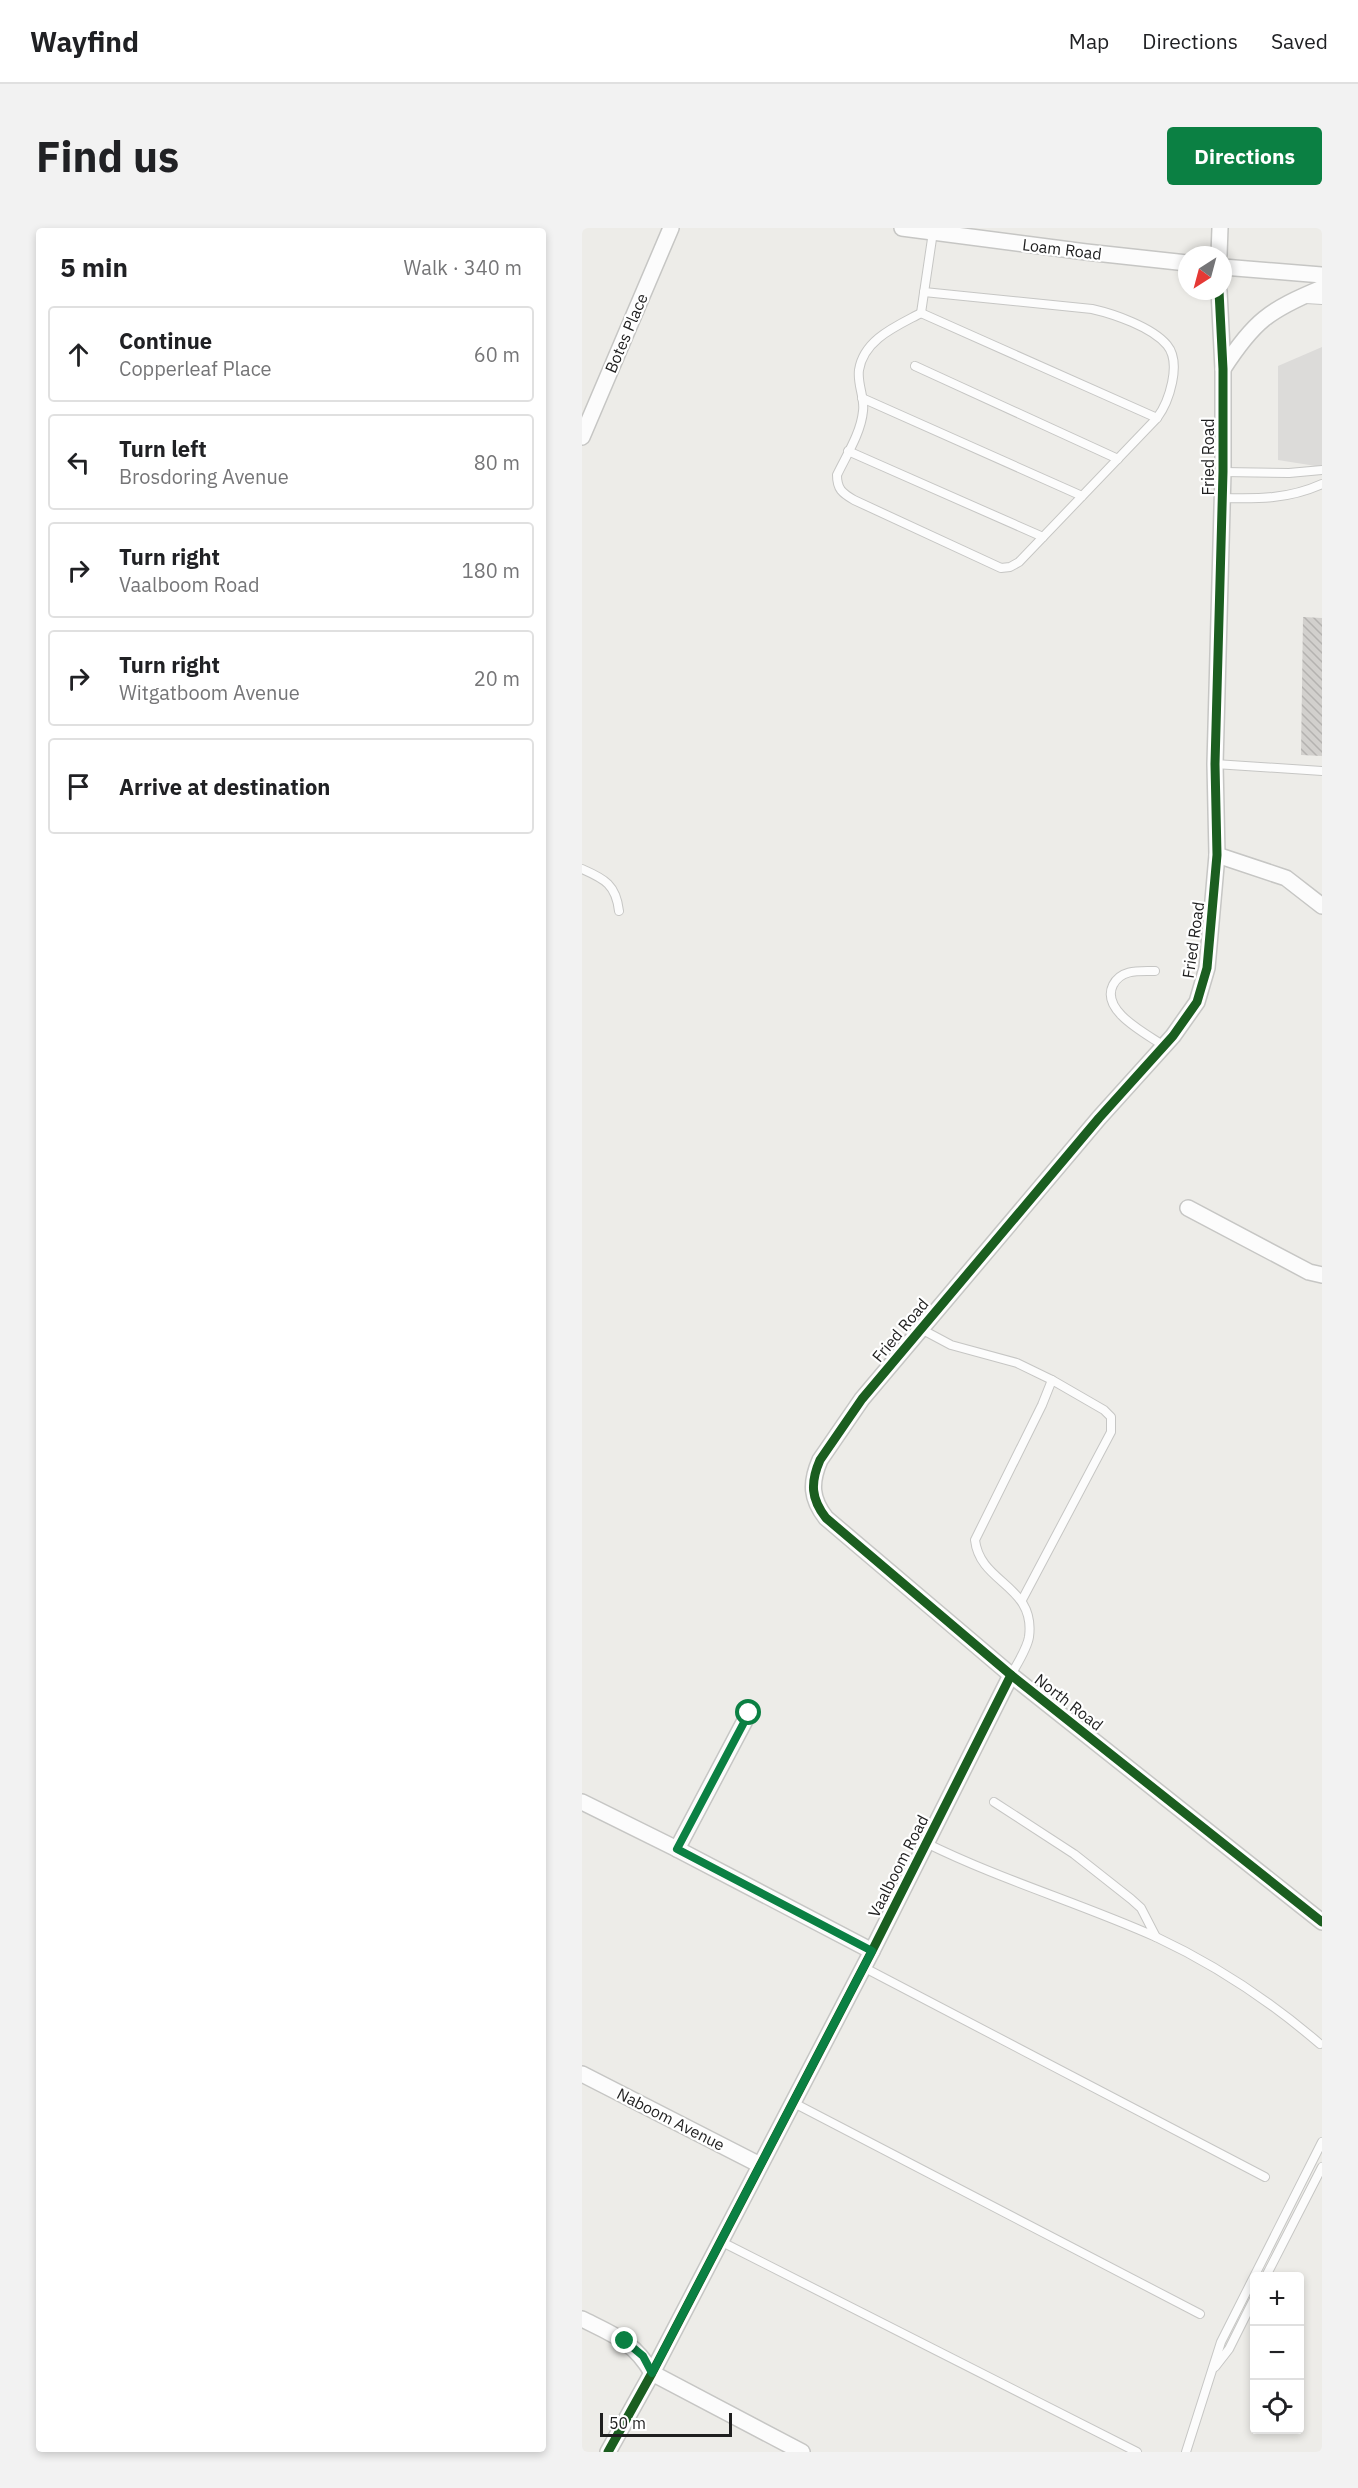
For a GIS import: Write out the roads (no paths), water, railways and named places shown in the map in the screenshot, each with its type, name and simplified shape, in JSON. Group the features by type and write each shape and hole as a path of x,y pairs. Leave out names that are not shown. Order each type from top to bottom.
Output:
{"street":[{"name":"Botes Place","path":"582,437 670,228"},
{"name":"Loam Road","path":"902,228 1178,262"},
{"path":"1219,246 1220,228"},
{"path":"1232,268 1322,275"},
{"path":"1223,369 1241,341 1258,322 1296,299 1322,288"},
{"name":"Fried Road","path":"812,1492 815,1471 830,1443 862,1398 1164,1046 1189,1016 1197,1002 1205,976 1212,926 1217,855 1215,764 1223,498 1223,369 1219,300"},
{"path":"1217,855 1286,878 1322,906"},
{"path":"1188,1208 1309,1272 1322,1275"},
{"name":"North Road","path":"812,1492 815,1502 826,1518 1011,1675 1322,1922"},
{"name":"Vaalboom Road","path":"608,2452 652,2373 872,1951 1011,1675"},
{"path":"677,1849 749,1713"},
{"path":"582,1802 872,1951"},
{"name":"Naboom Avenue","path":"582,2074 760,2165"},
{"path":"582,2319 633,2347 643,2356 652,2373 802,2452"}],"lane":[{"path":"921,313 933,232"},
{"path":"921,313 885,332 864,357 859,370 864,410 861,423 837,475 837,485 843,494 1001,568 1010,567 1019,562 1157,418 1166,405 1173,388 1172,356 1167,345 1147,330 1110,313 1092,309 924,292"},
{"path":"1296,299 1322,300"},
{"path":"921,313 1157,418"},
{"path":"915,366 1118,459"},
{"path":"862,398 1082,496"},
{"path":"848,451 1043,537"},
{"path":"1223,472 1289,473 1322,470"},
{"path":"1223,498 1265,499 1293,495 1322,484"},
{"path":"1215,764 1322,771"},
{"path":"582,869 603,878 617,896 619,911"},
{"path":"1155,971 1131,971 1122,975 1114,982 1110,999 1121,1015 1164,1046"},
{"path":"921,1329 951,1345 1017,1364 1052,1380 1104,1410 1111,1417 1112,1432 1022,1600"},
{"path":"1011,1675 1029,1639 1027,1612 1022,1600 978,1557 975,1540 1042,1405 1052,1380"},
{"path":"994,1802 1074,1854 1131,1899 1141,1908 1156,1937"},
{"path":"926,1843 1000,1877 1156,1937 1255,1992 1320,2044"},
{"path":"863,1967 1265,2177"},
{"path":"792,2102 1200,2314"},
{"path":"1186,2452 1217,2354 1229,2324 1322,2142"},
{"path":"1269,2272 1322,2167"},
{"path":"720,2241 1137,2452"},
{"path":"1214,2368 1229,2349 1250,2307"}]}
